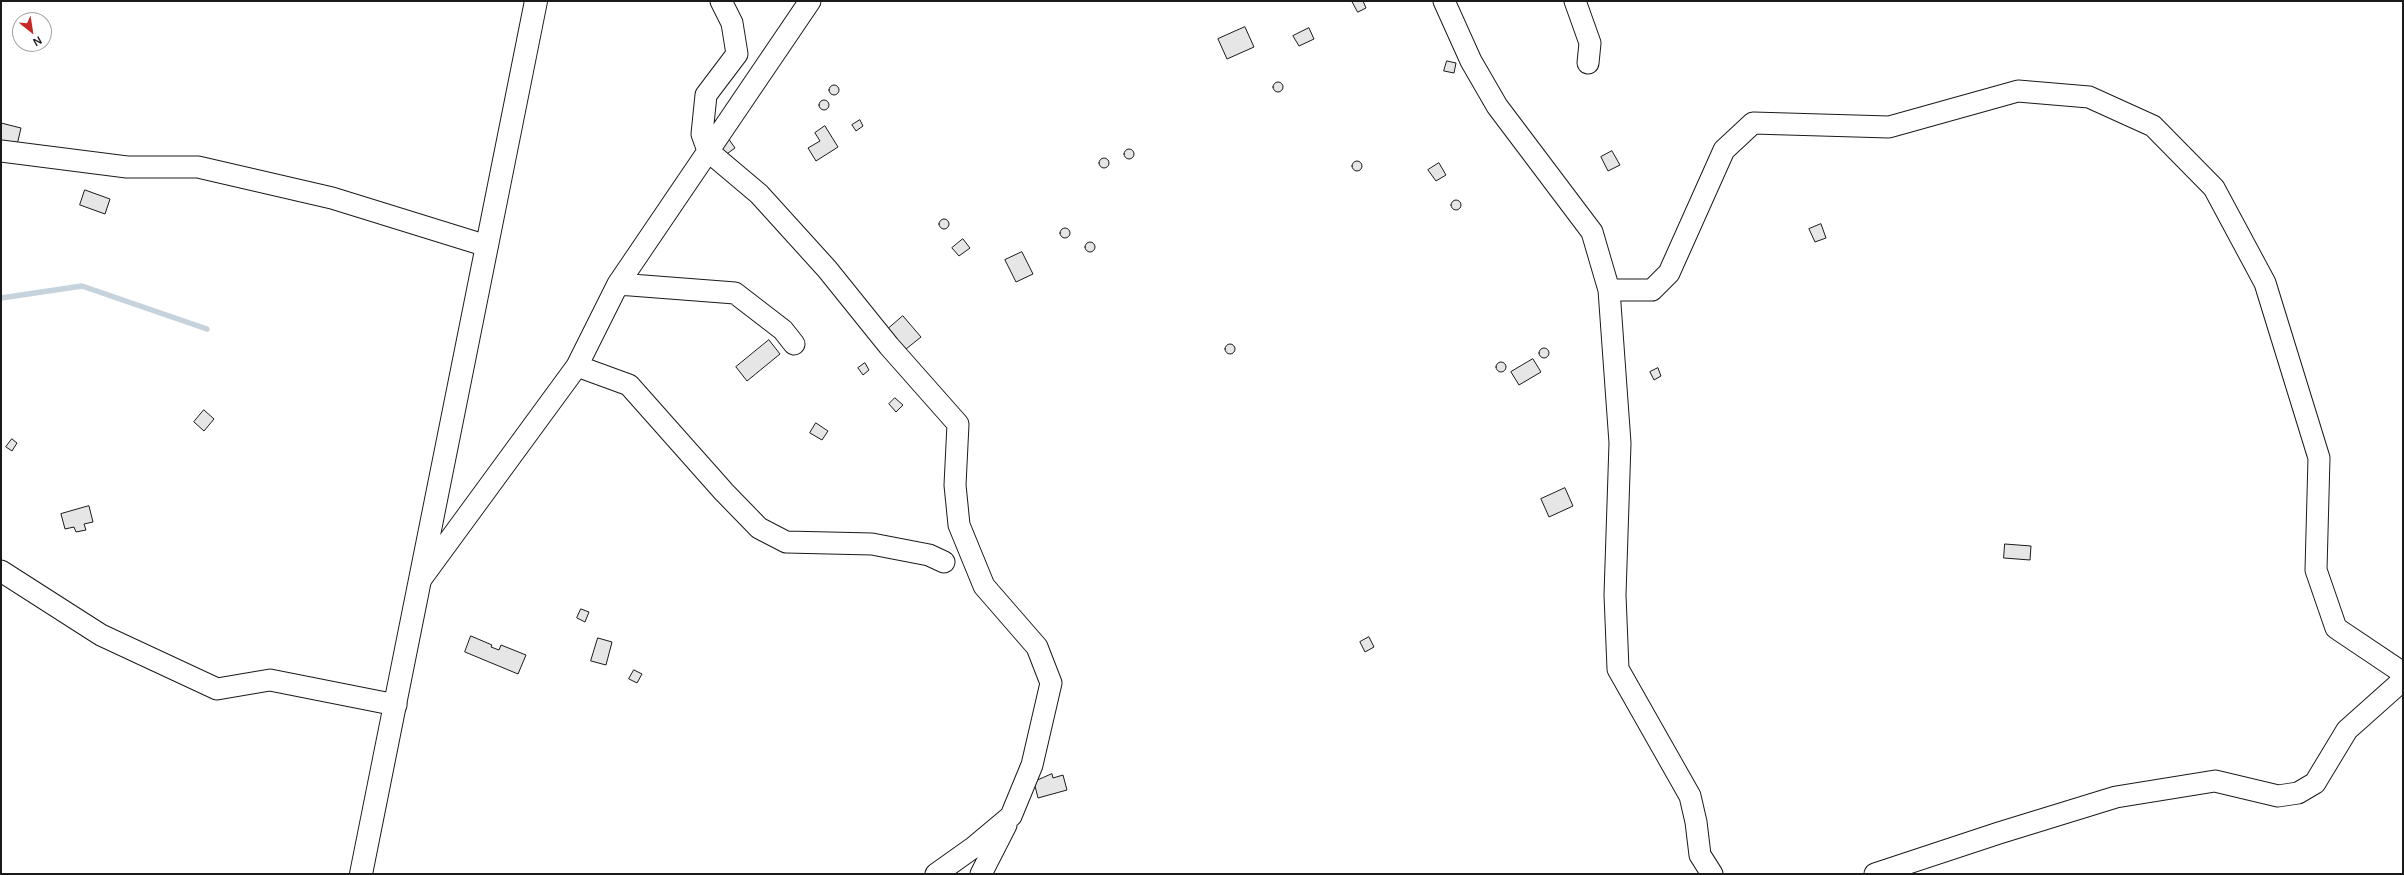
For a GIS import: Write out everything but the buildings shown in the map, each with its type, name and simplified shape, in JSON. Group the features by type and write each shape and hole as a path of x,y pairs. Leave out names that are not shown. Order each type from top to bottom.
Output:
{"main road":[{"path":"361,874 536,1"}],"street":[{"path":"721,1 732,22 737,54 706,95 702,134 708,151 769,206 827,269 889,346 958,424 955,485 959,526 984,586 1037,647 1051,683 1032,765 1011,816 981,874"},
{"path":"421,579 577,366 618,284 810,1"},
{"path":"1444,1 1471,61 1497,106 1592,232 1609,290 1620,442 1615,595 1618,669 1690,796 1696,822 1700,854 1712,874"},
{"path":"1575,1 1590,43 1588,63"},
{"path":"1609,290 1652,290 1669,273 1724,150 1753,123 1888,127 2018,91 2089,96 2153,126 2214,188 2265,283 2319,458 2316,570 2336,628 2403,673"},
{"path":"1,151 127,167 198,167 332,198 487,246"},
{"path":"618,284 735,292 783,330 794,344"},
{"path":"577,366 629,385 724,492 759,528 786,542 872,544 929,555 944,562"},
{"path":"1,571 101,635 217,689 270,680 396,705"},
{"path":"1875,874 2116,797 2215,781 2278,796 2298,793 2314,783 2347,730 2403,680"},
{"path":"936,874 974,847 1011,816"}],"waterway":[{"path":"1,298 82,286 207,329"}]}
